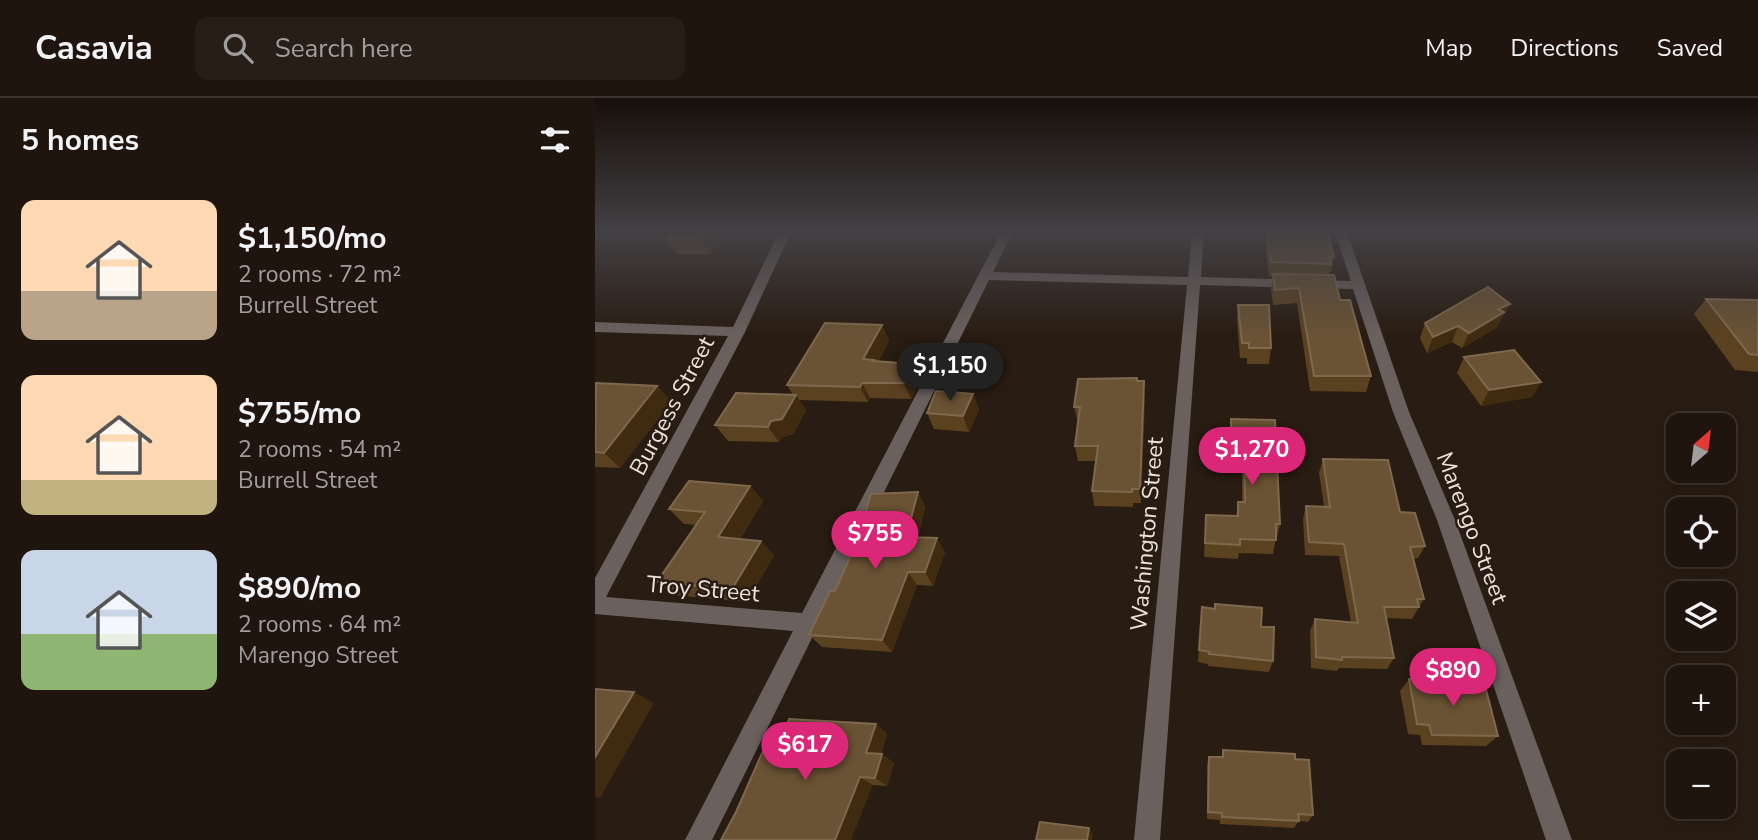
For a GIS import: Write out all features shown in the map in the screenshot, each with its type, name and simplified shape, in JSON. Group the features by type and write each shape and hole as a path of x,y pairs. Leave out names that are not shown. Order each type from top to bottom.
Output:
{"street":[{"name":"Burgess Street","path":"595,598 738,332 769,267"},
{"path":"698,840 990,267"},
{"name":"Washington Street","path":"1147,840 1194,267"},
{"name":"Marengo Street","path":"1353,267 1406,425 1446,520 1559,840"},
{"path":"985,276 1359,285"},
{"path":"595,327 738,332"},
{"name":"Troy Street","path":"595,605 808,622"}],"building":[{"path":"1273,274 1334,275 1340,300 1350,300 1371,376 1314,376 1299,288 1275,290"},
{"path":"1488,287 1510,304 1498,309 1504,312 1469,333 1458,326 1433,337 1425,323"},
{"path":"1706,299 1758,300 1758,355 1749,354"},
{"path":"1238,305 1269,305 1271,348 1249,348 1249,343 1242,343"},
{"path":"825,323 882,325 863,359 914,364 904,383 862,383 860,387 787,385"},
{"path":"1514,350 1541,382 1489,390 1464,357"},
{"path":"1137,378 1137,381 1144,381 1140,489 1132,489 1132,492 1092,491 1098,446 1075,446 1080,407 1074,407 1078,379"},
{"path":"596,383 657,386 604,453 595,452"},
{"path":"936,391 973,394 963,416 927,413"},
{"path":"736,393 796,395 782,419 771,421 768,427 715,425"},
{"path":"1231,419 1275,420 1280,524 1276,524 1276,540 1240,539 1240,545 1205,543 1206,515 1238,516 1238,502 1245,502 1244,454 1231,453"},
{"path":"1323,459 1388,460 1400,512 1415,513 1425,546 1410,547 1424,599 1417,599 1419,607 1384,607 1394,658 1342,657 1342,660 1316,657 1315,619 1358,623 1344,544 1309,542 1306,506 1330,507"},
{"path":"689,481 750,486 718,537 761,541 732,589 657,582 705,512 669,509"},
{"path":"918,492 906,537 937,538 925,572 908,572 882,640 809,635 830,591 835,591 853,551 871,494"},
{"path":"1215,604 1262,608 1261,627 1274,627 1273,661 1209,654 1210,652 1199,650 1202,607 1215,609"},
{"path":"1409,679 1484,682 1498,736 1432,735 1429,725 1417,724"},
{"path":"595,689 634,692 595,757"},
{"path":"789,719 876,724 866,753 882,754 875,778 860,777 835,840 721,840 774,726 786,727"},
{"path":"1223,750 1295,754 1295,759 1309,760 1313,815 1298,814 1299,821 1222,817 1222,813 1208,812 1209,757 1223,757"},
{"path":"1040,822 1089,828 1087,840 1036,840"}]}
